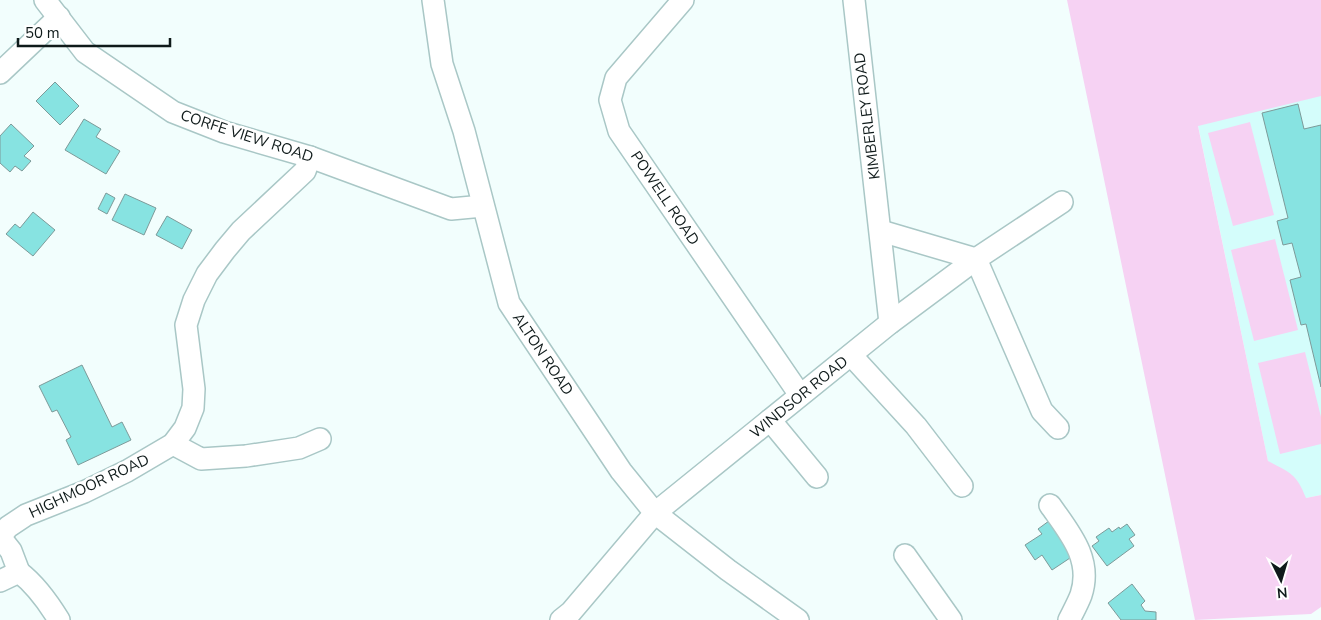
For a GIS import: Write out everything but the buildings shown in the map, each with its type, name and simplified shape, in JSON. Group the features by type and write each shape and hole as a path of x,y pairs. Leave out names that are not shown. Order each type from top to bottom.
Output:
{"street":[{"name":"CORFE VIEW ROAD","path":"45,0 85,52 174,112 224,132 310,157 451,208 483,206"},
{"name":"ALTON ROAD","path":"433,0 442,64 464,131 509,303 621,471 655,513 728,570 798,620"},
{"name":"POWELL ROAD","path":"683,0 616,78 610,100 619,131 800,395"},
{"name":"KIMBERLEY ROAD","path":"854,0 890,324"},
{"path":"0,73 59,17"},
{"name":"HIGHMOOR ROAD","path":"0,537 8,527 26,515 84,492 173,444 185,428 193,408 194,389 186,325 194,300 207,274 225,250 241,231 304,171 310,157"},
{"name":"WINDSOR ROAD","path":"561,620 571,612 655,513 890,324 976,259 1062,202"},
{"path":"881,231 976,259 1042,411 1058,428"},
{"path":"851,355 916,426 962,486"},
{"path":"770,420 817,477"},
{"path":"173,444 201,459 246,456 299,448 320,439"},
{"path":"1050,505 1078,546 1084,570 1081,594 1069,620"},
{"path":"0,537 11,551 10,576 32,582 59,620"},
{"path":"905,555 952,620"}],"shaded area":[{"path":"1067,0 1321,0 1321,96 1198,126 1268,461 1282,468 1295,478 1306,498 1321,495 1321,607 1311,614 1195,620"},
{"path":"1321,0 1321,495 1306,498 1291,533 1268,461 1198,125"},
{"path":"1250,122 1274,215 1233,226 1208,133"},
{"path":"1275,239 1298,330 1254,341 1231,250"},
{"path":"1305,352 1321,417 1321,444 1280,454 1258,363"}]}
